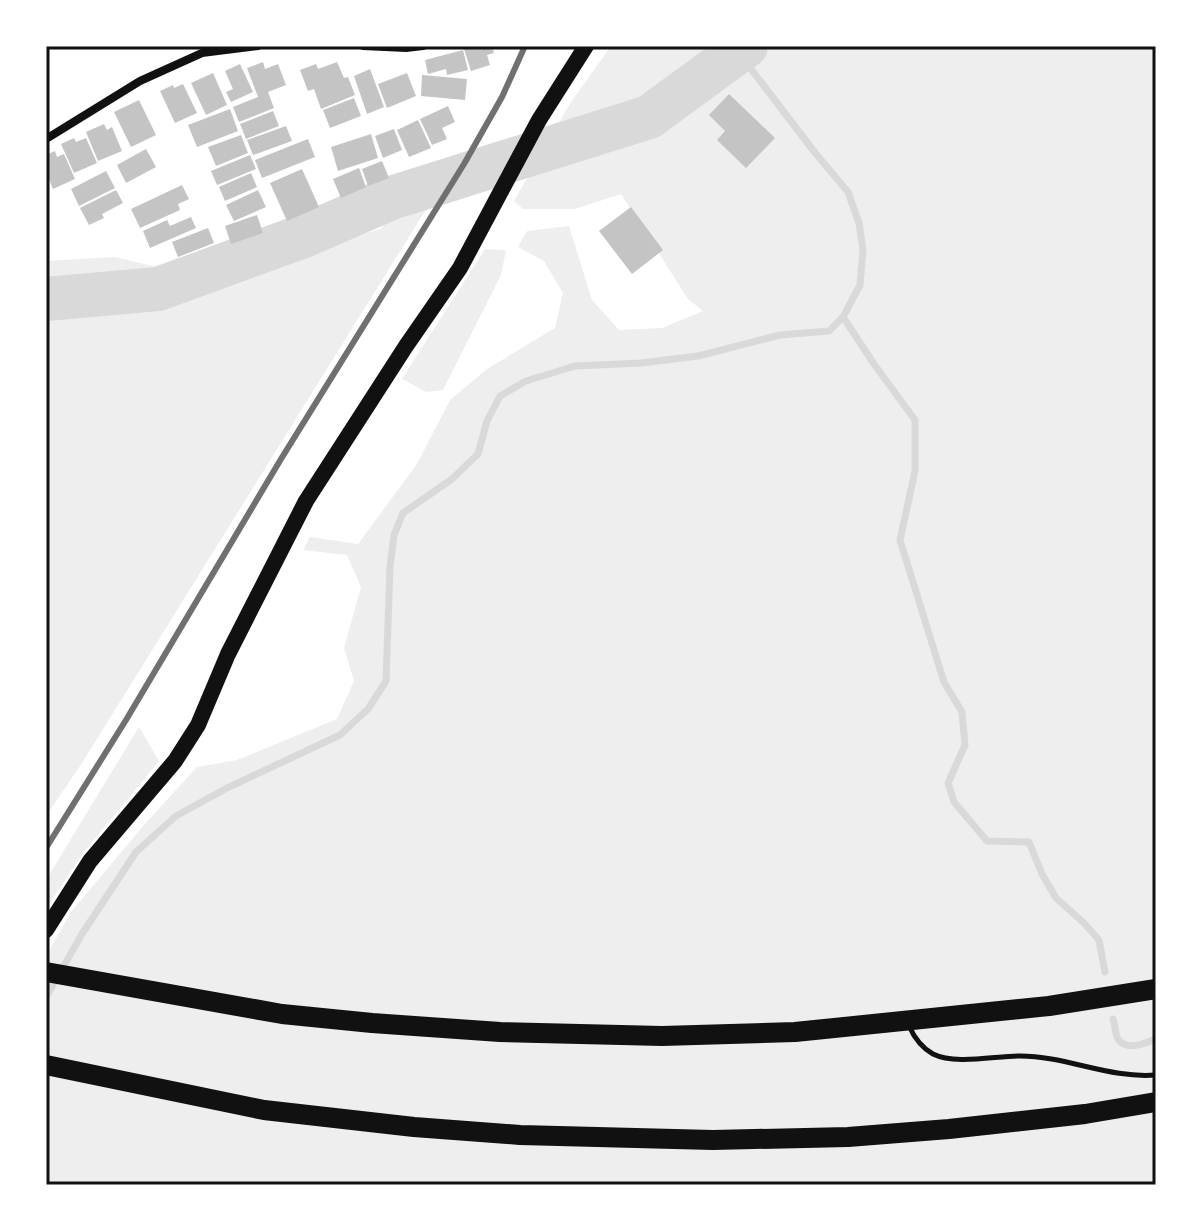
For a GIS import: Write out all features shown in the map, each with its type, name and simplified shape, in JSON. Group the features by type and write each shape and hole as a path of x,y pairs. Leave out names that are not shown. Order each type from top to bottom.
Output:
{"highway":[{"path":"46,972 282,1014 500,1032 662,1036 795,1032 1049,1006 1156,989"},
{"path":"46,1065 264,1110 520,1135 713,1140 848,1137 1085,1114 1156,1102"}],"main road":[{"path":"46,930 90,861 175,761 198,725 228,654 306,501 460,268 539,120 586,46"}],"street":[{"path":"46,139 140,81 202,53 258,46"},
{"path":"363,46 423,46"}],"lane":[{"path":"907,1020 915,1039 933,1054 952,1059 1052,1058 1126,1074 1156,1075"}],"shaded area":[{"path":"611,46 1156,46 1156,1185 46,1185 46,956 71,912 197,767 237,760 337,719 354,681 344,648 361,587 347,555 303,550 310,537 358,544 417,464 450,400 487,369 555,328 563,293 544,261 518,247 527,231 569,226 592,300 619,330 662,328 703,311 688,299 621,194 575,209 523,209 514,201 571,102"},
{"path":"463,150 46,816 46,261 115,257 211,280 380,229"},
{"path":"485,249 506,250 501,275 443,390 426,392 402,379"},
{"path":"139,727 159,761 83,853 46,909 46,880"}],"building":[{"path":"492,46 494,53 487,55 490,65 471,71 464,49"},
{"path":"463,50 468,70 447,75 446,69 428,74 425,60"},
{"path":"263,62 265,69 278,64 286,85 268,92 274,108 239,122 233,107 258,97 247,68"},
{"path":"337,62 344,78 348,77 355,95 321,109 314,89 308,91 300,70 316,64 318,69"},
{"path":"240,64 253,92 231,102 226,92 233,89 225,71"},
{"path":"370,69 384,107 367,114 354,76"},
{"path":"213,73 227,105 206,115 191,83"},
{"path":"407,73 416,96 387,108 378,84"},
{"path":"422,75 467,79 465,100 421,96"},
{"path":"183,84 197,113 175,123 160,91"},
{"path":"729,94 775,138 746,168 717,140 725,131 709,115"},
{"path":"354,98 361,116 330,128 323,110"},
{"path":"139,100 156,135 131,147 114,112"},
{"path":"448,106 455,122 442,128 447,139 432,145 420,119"},
{"path":"230,109 238,131 197,147 188,125"},
{"path":"273,111 279,126 246,139 240,124"},
{"path":"418,120 431,148 409,157 397,130"},
{"path":"104,124 107,130 112,127 122,151 98,161 86,132"},
{"path":"286,126 292,141 253,155 247,140"},
{"path":"394,129 402,150 383,158 375,136"},
{"path":"371,134 378,158 338,171 331,147"},
{"path":"241,135 248,153 216,166 208,147"},
{"path":"74,138 76,142 86,138 97,163 74,173 61,144"},
{"path":"308,139 315,157 262,178 255,160"},
{"path":"146,149 156,167 126,183 117,165"},
{"path":"55,151 57,157 64,154 75,179 53,189 46,172 46,155"},
{"path":"250,155 256,169 217,185 211,171"},
{"path":"382,161 389,178 368,186 362,169"},
{"path":"359,168 366,187 341,198 333,179"},
{"path":"302,169 319,207 287,221 270,183"},
{"path":"106,171 115,188 79,206 71,189"},
{"path":"251,173 257,187 225,201 219,187"},
{"path":"182,185 189,199 178,204 180,210 140,228 131,209"},
{"path":"116,190 123,203 89,225 80,208"},
{"path":"258,190 266,207 234,221 226,205"},
{"path":"631,207 663,250 632,274 599,231"},
{"path":"257,215 263,233 231,244 225,226"},
{"path":"191,217 196,228 150,248 143,231 167,220 170,226"},
{"path":"208,228 214,243 178,257 172,242"}],"waterway":[{"path":"46,299 158,289 306,235 391,198 649,117 746,46"},
{"path":"46,997 82,934 136,852 176,816 227,788 340,735 368,709 386,681 390,567 394,535 403,513 452,479 478,454 487,421 500,396 526,381 575,366 698,356 780,335 829,331 843,317 860,285 863,250 859,223 848,192 738,52"},
{"path":"843,317 915,420 915,471 900,540 944,682 962,712 965,745 948,783 954,802 987,841 1029,842 1056,898 1099,940 1105,972"},
{"path":"1113,1019 1118,1039 1126,1045 1156,1039"}],"railway":[{"path":"46,848 464,164 502,97 525,46"}]}
